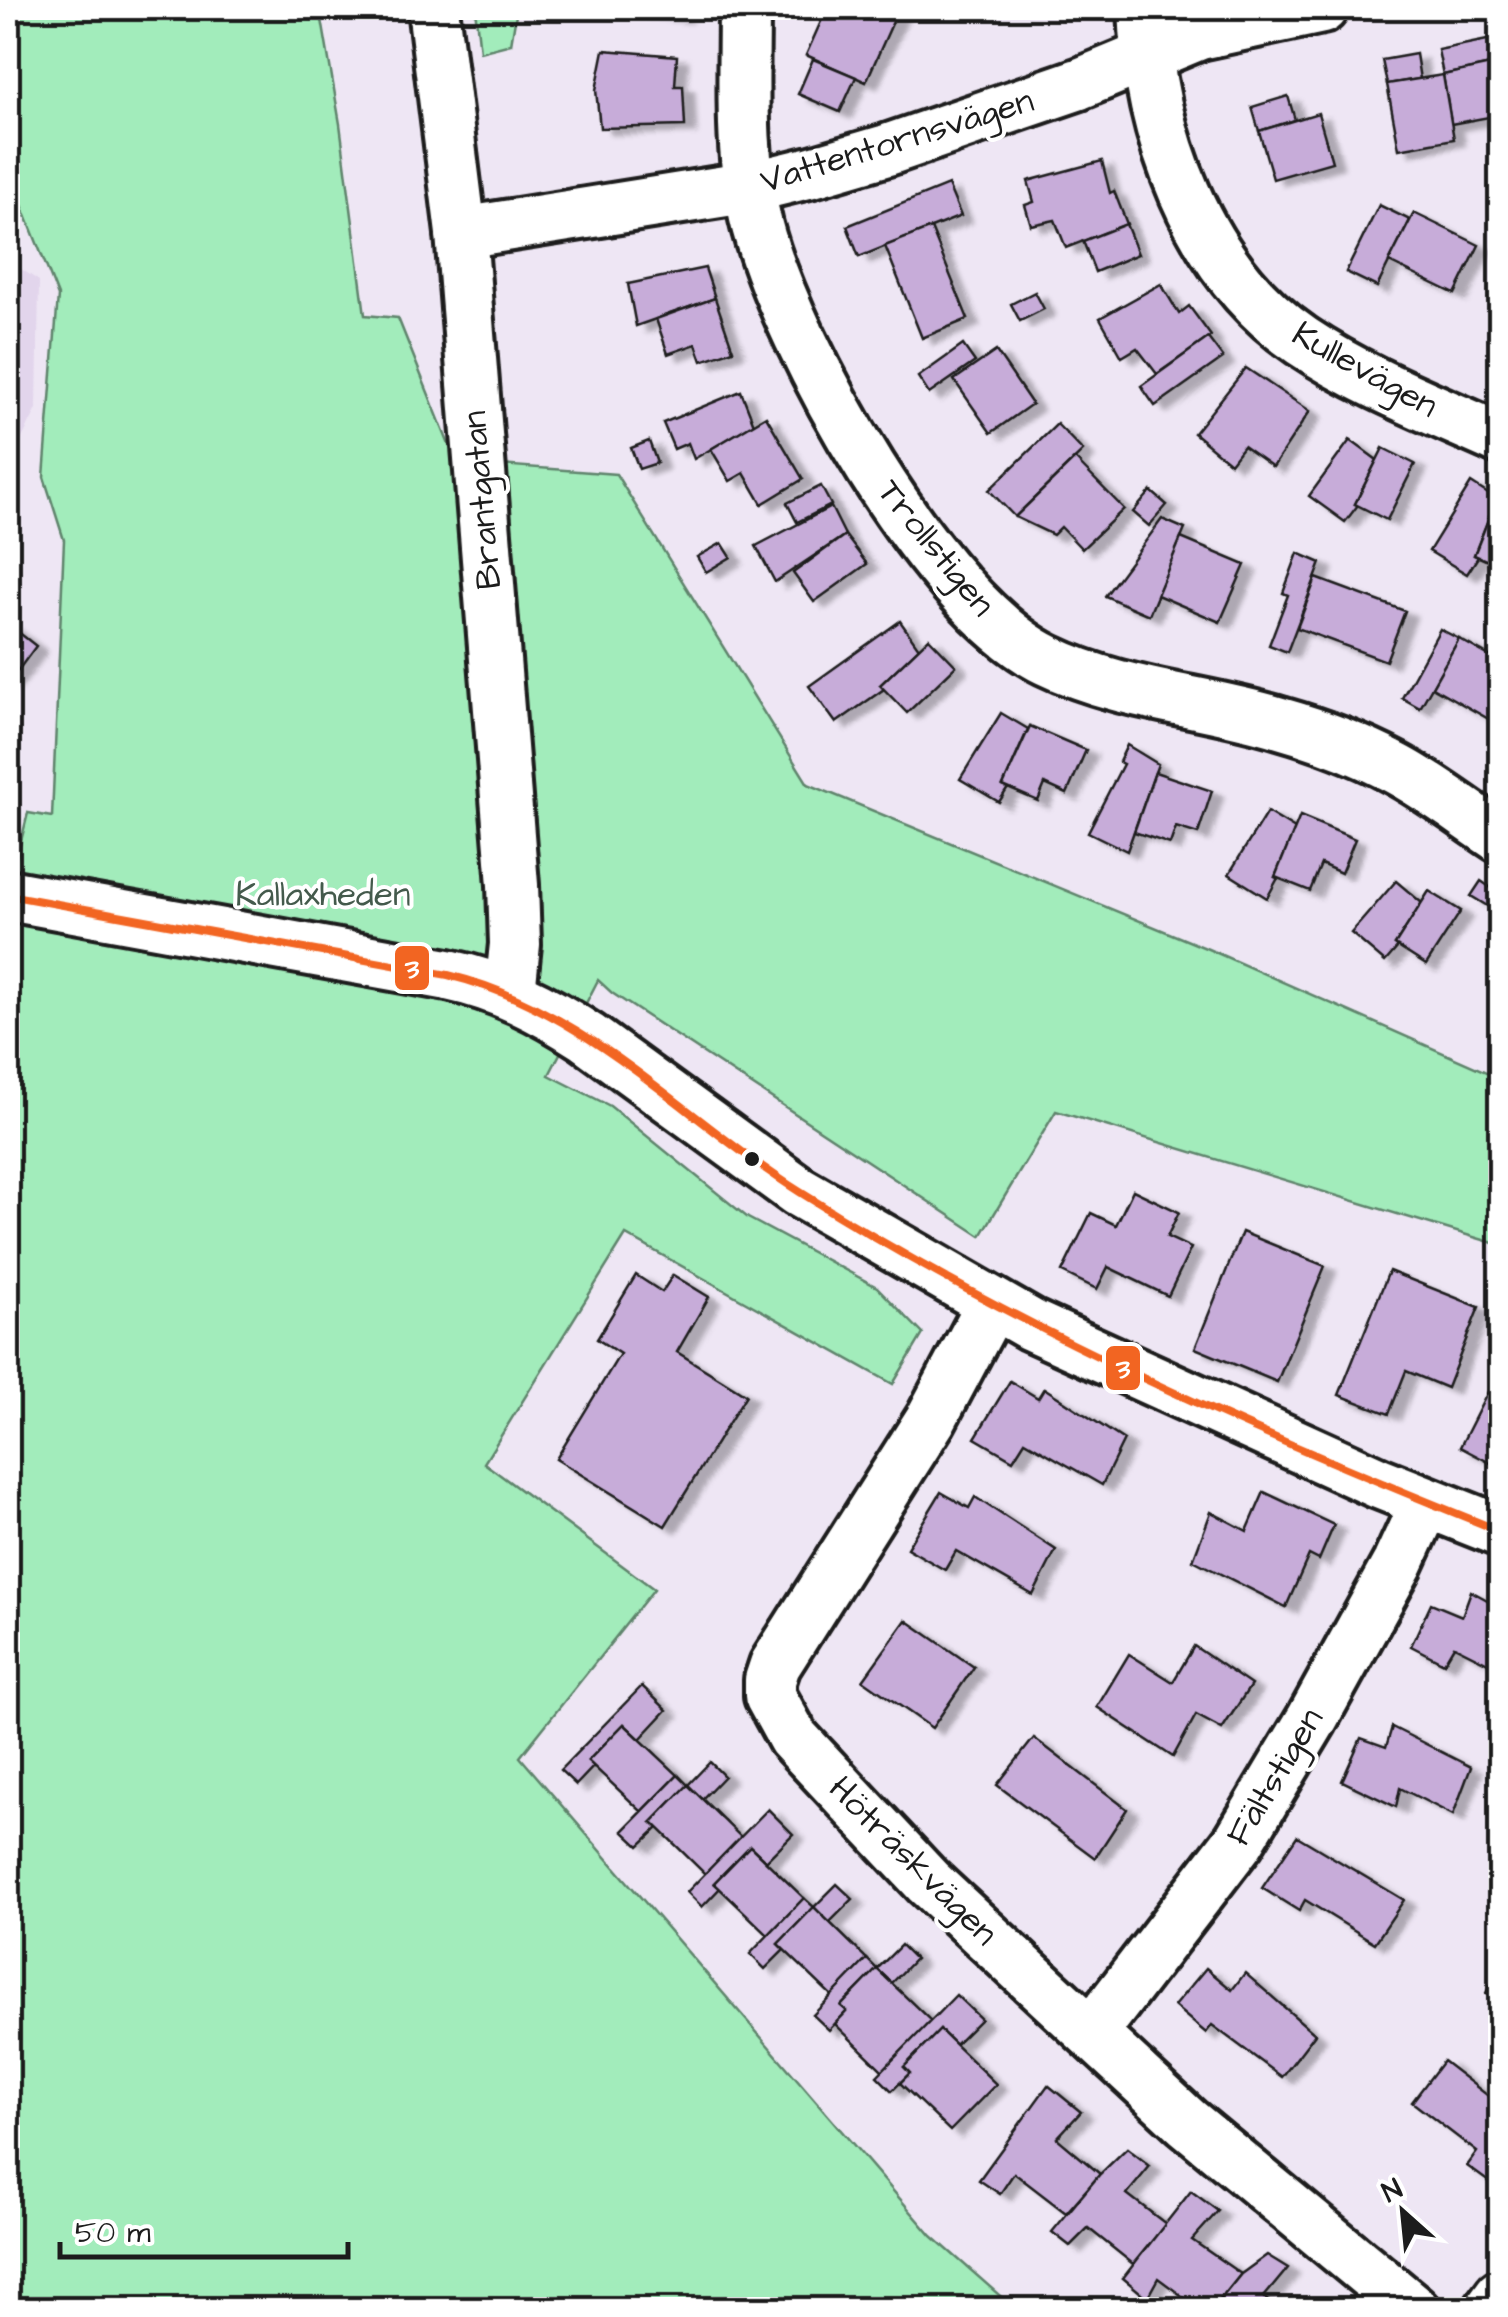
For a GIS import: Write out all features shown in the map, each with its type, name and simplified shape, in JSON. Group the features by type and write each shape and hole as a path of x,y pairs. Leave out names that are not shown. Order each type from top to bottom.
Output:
{"street":[{"name":"Brantgatan","path":"433,8 461,232 512,885 514,944 510,993"},
{"name":"Trollstigen","path":"744,8 744,94 751,186 757,225 772,268 816,375 850,433 973,603 1017,642 1045,659 1126,690 1241,712 1335,740 1395,768 1500,837"},
{"name":"Vattentornsvägen","path":"461,232 751,186 887,150 1079,84 1146,32 1200,34 1322,8"},
{"name":"Kullevägen","path":"1146,32 1155,98 1173,163 1202,231 1225,268 1261,308 1301,340 1348,368 1500,438"},
{"path":"8,896 448,975 510,993 587,1036 798,1191 992,1304 1083,1349 1426,1502 1500,1530"},
{"name":"Höträskvägen","path":"992,1304 931,1418 775,1665 770,1696 793,1738 928,1882 1186,2122 1414,2310"},
{"name":"Fältstigen","path":"1093,2032 1239,1840 1312,1719 1398,1563 1426,1502"},
{"path":"1489,2310 1500,2295"}],"shaded area":[{"path":"8,260 39,281 37,409 8,466"}],"green space":[{"name":"Kallaxheden","path":"8,8 320,8 365,315 398,318 517,614 501,465 616,474 808,784 1208,949 1500,1078 1500,1245 1056,1111 981,1236 612,993 598,980 549,1075 610,1106 748,1218 877,1287 923,1334 893,1384 626,1235 484,1463 654,1589 520,1757 932,2236 1015,2309 8,2309 8,894 28,813 52,817 64,540 44,477 58,296 14,185 8,183"},
{"path":"475,8 517,8 511,44 480,52"}],"building":[{"path":"637,8 681,8 680,16"},
{"path":"827,8 899,8 866,82 806,55"},
{"path":"1497,38 1500,63 1443,75 1438,50"},
{"path":"604,50 677,56 675,86 683,86 685,126 600,128 596,90"},
{"path":"1416,54 1420,79 1387,84 1382,60"},
{"path":"813,59 856,77 840,112 798,94"},
{"path":"1500,63 1500,115 1451,124 1443,75"},
{"path":"1443,75 1454,139 1399,149 1387,84"},
{"path":"1288,96 1295,120 1259,131 1252,107"},
{"path":"1318,113 1332,162 1273,179 1259,131"},
{"path":"1102,161 1110,193 1114,191 1127,224 1066,248 1055,220 1031,225 1025,205 1034,202 1028,181"},
{"path":"948,185 961,216 859,257 847,226"},
{"path":"1379,205 1410,220 1377,287 1346,272"},
{"path":"1414,213 1479,245 1455,294 1389,262"},
{"path":"1126,224 1138,254 1095,272 1083,241"},
{"path":"931,228 968,319 922,338 885,246"},
{"path":"705,268 715,298 636,326 628,284"},
{"path":"1161,284 1179,314 1189,306 1211,336 1157,374 1137,348 1122,357 1100,318"},
{"path":"1035,292 1044,309 1020,321 1011,304"},
{"path":"715,298 733,350 702,361 696,344 668,354 656,319"},
{"path":"1208,338 1223,358 1155,406 1141,386"},
{"path":"963,345 975,362 929,394 918,377"},
{"path":"996,351 1032,404 991,433 954,380"},
{"path":"1246,368 1310,411 1273,467 1243,446 1230,463 1194,433"},
{"path":"741,391 754,424 694,459 688,443 674,449 663,423"},
{"path":"766,416 803,479 762,504 744,473 730,481 711,449"},
{"path":"1057,424 1083,451 1015,517 989,490"},
{"path":"1350,440 1377,460 1355,504 1358,505 1345,522 1309,496"},
{"path":"649,441 657,463 639,469 631,448"},
{"path":"1383,448 1415,464 1387,520 1355,504"},
{"path":"1075,459 1124,509 1082,549 1061,527 1053,535 1015,517"},
{"path":"1471,483 1496,499 1474,555 1478,557 1467,574 1429,551"},
{"path":"821,486 831,505 797,522 787,503"},
{"path":"1151,491 1167,505 1149,526 1133,512"},
{"path":"1500,496 1500,566 1474,555"},
{"path":"831,507 845,535 775,582 756,546"},
{"path":"1162,519 1185,529 1149,615 1105,596"},
{"path":"845,535 867,564 814,602 793,573"},
{"path":"1181,538 1245,565 1220,622 1157,595"},
{"path":"722,543 731,557 706,572 697,557"},
{"path":"1298,553 1321,563 1287,652 1269,645 1288,595 1283,593"},
{"path":"1316,578 1405,611 1386,661 1297,628"},
{"path":"900,621 919,648 880,685 884,689 836,723 809,686"},
{"path":"8,624 36,646 8,684"},
{"path":"1440,629 1459,639 1420,708 1402,698"},
{"path":"929,638 956,666 907,713 880,685"},
{"path":"1459,639 1500,662 1500,711 1494,722 1432,687"},
{"path":"1001,713 1028,729 1003,786 1008,788 999,802 960,779"},
{"path":"1030,726 1086,750 1067,794 1045,784 1038,801 1003,786"},
{"path":"1127,745 1158,764 1127,851 1088,832 1123,764 1119,762"},
{"path":"1155,772 1212,791 1198,834 1176,827 1170,844 1134,832"},
{"path":"1267,812 1295,829 1267,898 1229,874"},
{"path":"1300,816 1355,839 1341,873 1321,864 1310,891 1275,877"},
{"path":"1396,881 1422,903 1395,945 1398,947 1385,962 1351,933"},
{"path":"1481,881 1500,894 1494,910 1471,896"},
{"path":"1429,891 1461,911 1426,965 1395,945"},
{"path":"1133,1190 1179,1212 1167,1237 1191,1248 1168,1296 1108,1267 1097,1289 1062,1272 1091,1213 1116,1225"},
{"path":"1242,1232 1325,1266 1277,1382 1195,1348"},
{"path":"1389,1271 1479,1307 1447,1388 1406,1371 1389,1414 1339,1395"},
{"path":"636,1275 662,1292 673,1275 709,1297 677,1352 746,1395 665,1526 556,1459 620,1354 597,1339"},
{"path":"1500,1368 1500,1468 1460,1447"},
{"path":"1010,1381 1038,1398 1044,1388 1124,1440 1102,1485 1025,1441 1013,1460 975,1438"},
{"path":"941,1492 969,1508 975,1497 1056,1550 1033,1595 956,1551 945,1570 907,1548"},
{"path":"1264,1492 1334,1525 1319,1560 1309,1555 1286,1607 1193,1560 1211,1512 1247,1531"},
{"path":"1471,1591 1500,1607 1500,1669 1454,1646 1444,1663 1411,1646 1431,1603 1462,1616"},
{"path":"906,1620 974,1667 932,1728 863,1680"},
{"path":"1194,1646 1251,1685 1222,1729 1196,1715 1173,1757 1097,1707 1129,1654 1173,1682"},
{"path":"642,1686 667,1710 640,1739 624,1724 588,1761 594,1766 576,1785 560,1770"},
{"path":"624,1724 678,1775 642,1812 588,1761"},
{"path":"1392,1727 1471,1767 1453,1815 1400,1788 1396,1807 1342,1781 1361,1738 1386,1747"},
{"path":"1034,1738 1127,1809 1095,1858 997,1785"},
{"path":"710,1762 724,1776 702,1799 688,1785"},
{"path":"678,1775 688,1785 652,1822 658,1828 639,1846 623,1831"},
{"path":"688,1785 741,1837 705,1874 652,1822"},
{"path":"768,1809 793,1834 766,1861 750,1846 714,1883 720,1888 702,1907 687,1892"},
{"path":"1297,1836 1404,1900 1375,1943 1305,1900 1299,1911 1262,1888"},
{"path":"750,1846 804,1898 768,1935 714,1883"},
{"path":"837,1884 853,1899 829,1923 814,1907"},
{"path":"804,1898 814,1907 778,1944 784,1950 765,1969 750,1954"},
{"path":"814,1907 867,1959 832,1996 778,1944"},
{"path":"901,1945 915,1959 892,1983 877,1969"},
{"path":"867,1959 877,1969 841,2006 847,2011 829,2030 813,2015"},
{"path":"1206,1968 1232,1990 1245,1973 1315,2034 1282,2077 1212,2025 1206,2033 1174,2006"},
{"path":"1500,1968 1500,2002 1486,1993"},
{"path":"877,1969 931,2021 883,2071 835,2024 847,2011 841,2006"},
{"path":"956,1995 981,2019 955,2045 940,2030 904,2067 910,2073 892,2091 877,2076"},
{"path":"940,2030 996,2084 950,2131 900,2083 910,2073 904,2067"},
{"path":"1443,2061 1500,2105 1500,2166 1489,2182 1467,2166 1477,2152 1412,2102"},
{"path":"1048,2085 1081,2112 1057,2138 1100,2174 1066,2213 1014,2173 1000,2194 979,2180"},
{"path":"1127,2148 1150,2166 1127,2194 1166,2224 1133,2264 1088,2228 1070,2246 1052,2232"},
{"path":"1191,2191 1218,2211 1192,2240 1241,2274 1212,2310 1201,2310 1158,2278 1147,2298 1123,2278"},
{"path":"1267,2255 1288,2268 1264,2297 1281,2310 1212,2310 1241,2274"}],"transit line":[{"name":"3","path":"8,895 448,975 498,991 545,1012 589,1039 800,1192 968,1290 1142,1378 1500,1531"}]}
